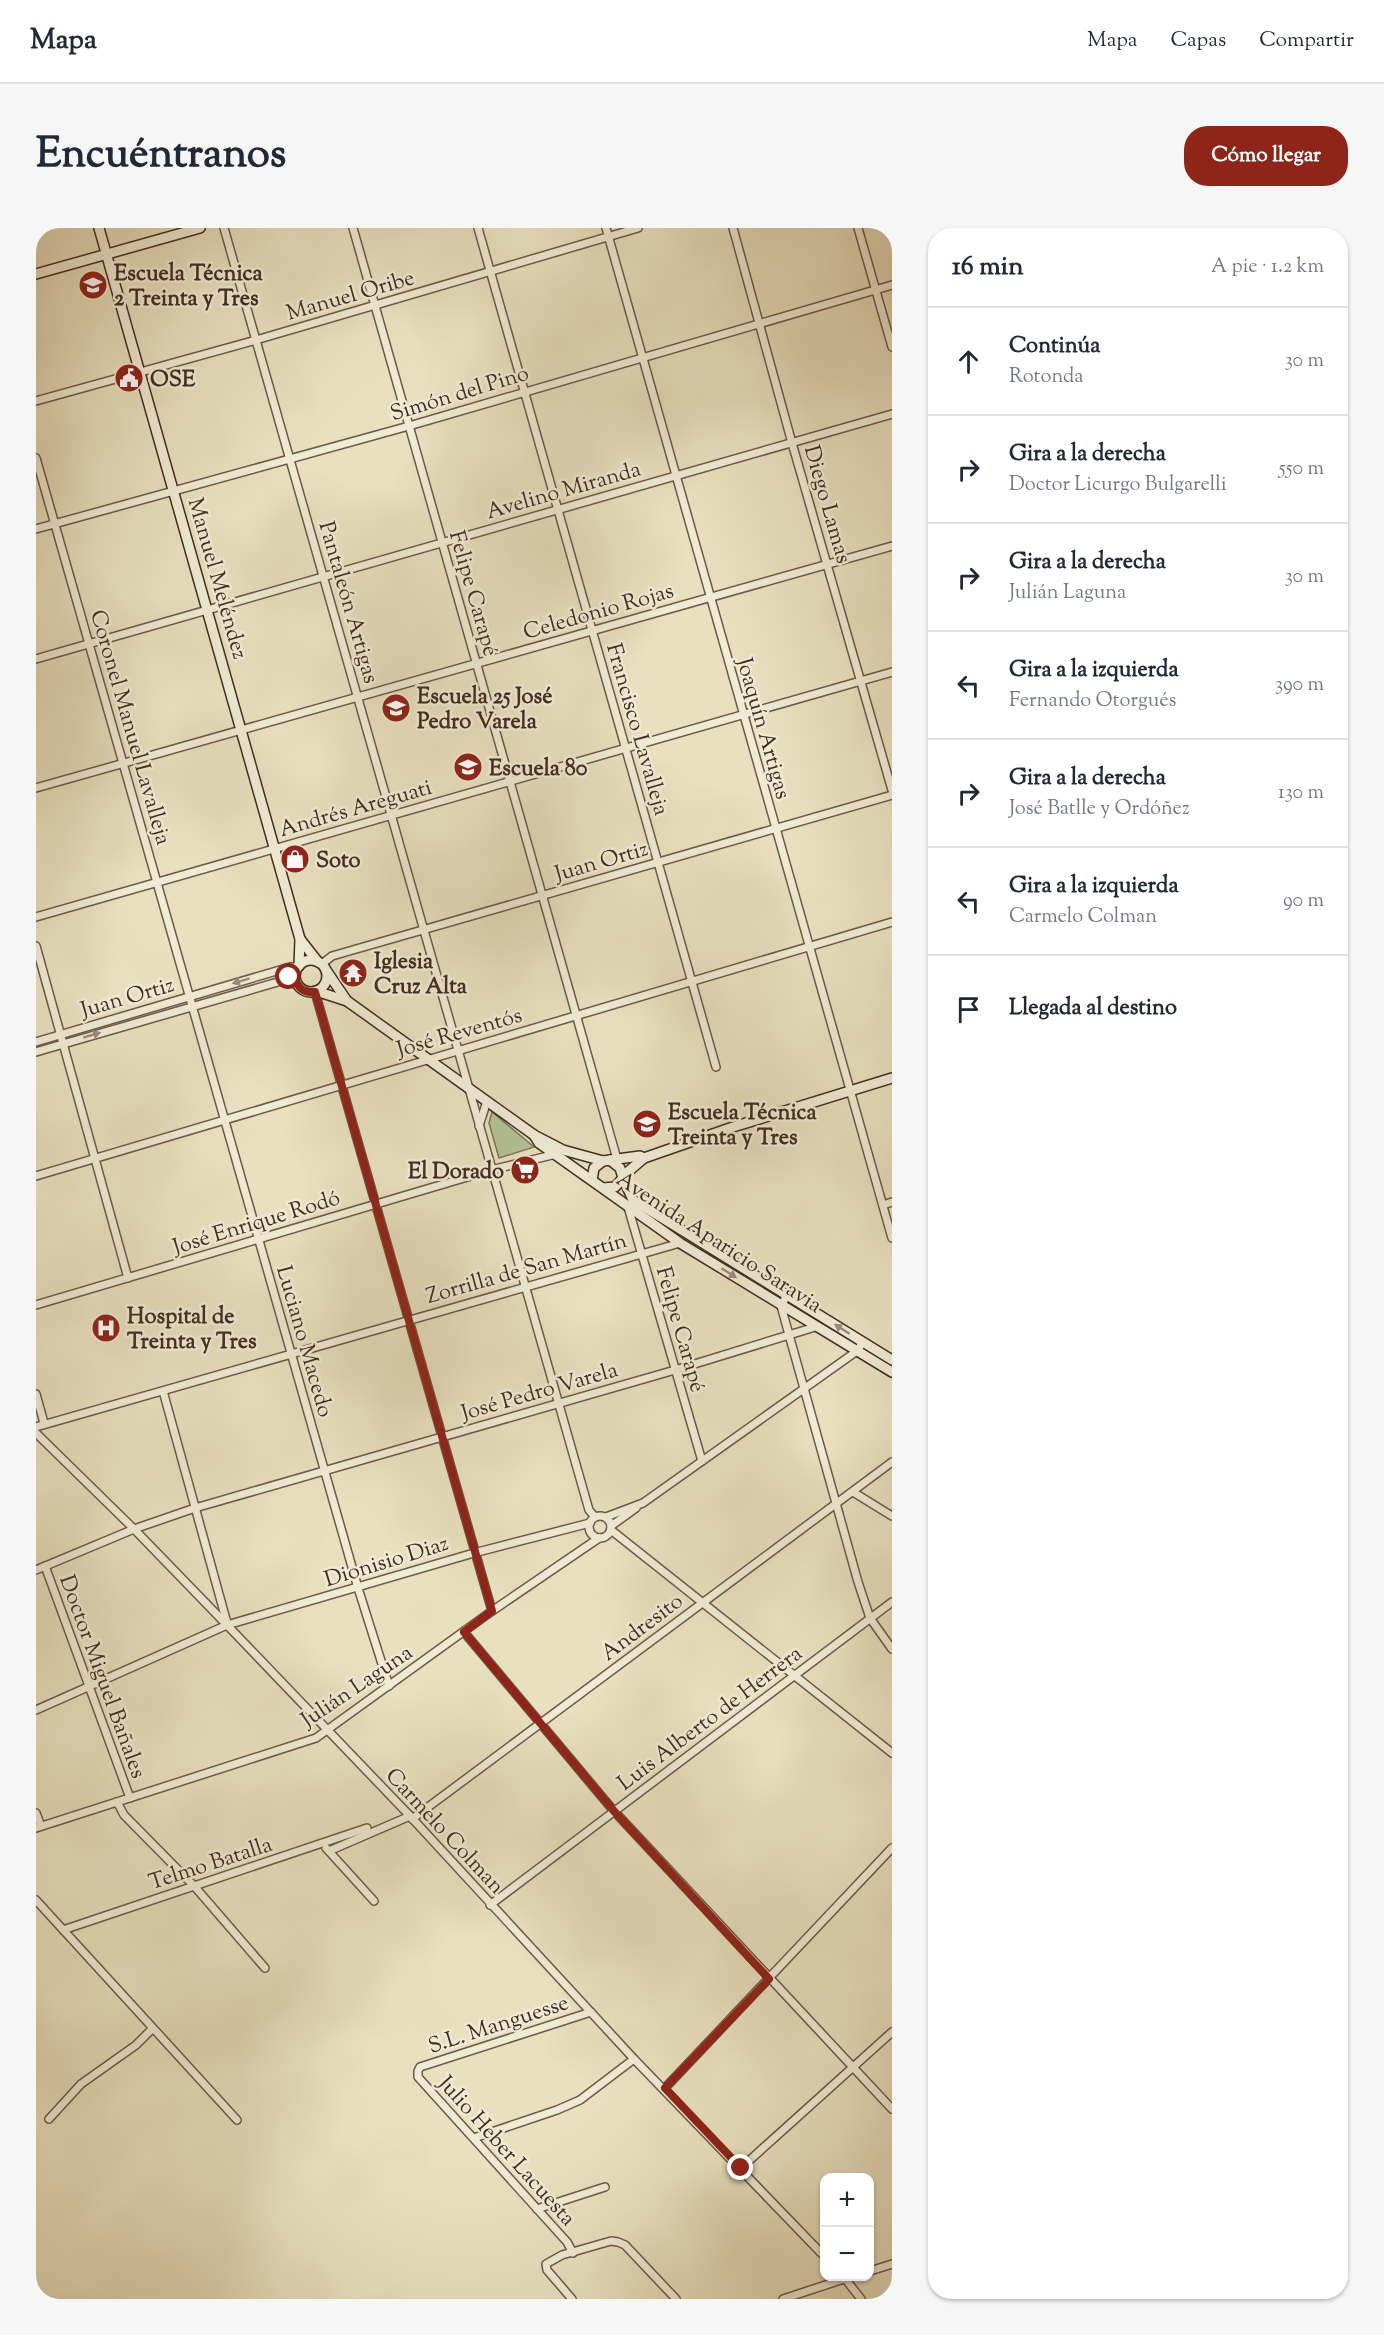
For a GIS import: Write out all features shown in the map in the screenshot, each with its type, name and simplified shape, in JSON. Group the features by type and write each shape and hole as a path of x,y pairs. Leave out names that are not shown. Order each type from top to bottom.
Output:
{"street":[{"name":"Manuel Meléndez","path":"99,228 300,939 298,966"},
{"path":"36,274 200,228"},
{"name":"Pantaleón Artigas","path":"224,228 592,1520"},
{"name":"Felipe Carapé","path":"352,228 611,1140 610,1160"},
{"name":"Francisco Lavalleja","path":"478,228 716,1067"},
{"name":"Joaquín Artigas","path":"606,228 892,1238"},
{"name":"Manuel Oribe","path":"36,401 256,340 638,228"},
{"name":"Diego Lamas","path":"732,228 892,790"},
{"path":"858,228 892,347"},
{"name":"Simón del Pino","path":"36,529 409,426 892,285"},
{"name":"Avelino Miranda","path":"36,659 892,414"},
{"name":"Coronel Manuel Lavalleja","path":"36,458 192,1006"},
{"name":"Celedonio Rojas","path":"36,788 892,546"},
{"name":"Andrés Areguati","path":"36,917 892,672"},
{"name":"Juan Ortiz","path":"322,965 332,956 892,795"},
{"name":"José Reventós","path":"36,1176 892,922"},
{"name":"Manuel Meléndez","path":"300,939 322,965"},
{"path":"36,946 128,1278"},
{"path":"310,960 322,965 326,983 315,992 307,992 300,988 295,977 298,966 310,960"},
{"name":"Avenida Aparicio Saravia","path":"322,965 347,1001"},
{"name":"Juan Ortiz","path":"36,1041 298,966"},
{"name":"Juan Ortiz","path":"36,1052 295,977"},
{"path":"315,992 492,1611"},
{"name":"Avenida Aparicio Saravia","path":"315,992 347,1001 534,1135 563,1150 610,1160 644,1158"},
{"name":"Luciano Macedo","path":"192,1006 324,1471 388,1686"},
{"path":"603,1188 615,1187 633,1165 644,1158 733,1127 892,1078"},
{"path":"478,1126 487,1101"},
{"name":"Avenida Aparicio Saravia","path":"534,1135 539,1143 680,1243 892,1372"},
{"name":"José Enrique Rodó","path":"36,1305 491,1170 556,1154"},
{"path":"592,1180 594,1168 610,1160 620,1168 623,1177"},
{"name":"Avenida Aparicio Saravia","path":"623,1177 633,1200 892,1360"},
{"path":"883,1205 892,1202"},
{"name":"Felipe Carapé","path":"628,1207 702,1461"},
{"name":"Zorrilla de San Martín","path":"36,1427 641,1252 680,1243"},
{"path":"787,1295 782,1306 789,1335 870,1618 892,1649"},
{"name":"José Pedro Varela","path":"36,1570 134,1529 195,1509 675,1370 815,1327"},
{"path":"643,1503 592,1520 592,1534 598,1538 606,1536 611,1528 643,1503 857,1351 863,1342"},
{"path":"163,1391 227,1625"},
{"path":"36,1394 44,1423"},
{"name":"Carmelo Colman","path":"36,1433 227,1625 411,1817 634,2059 665,2088 820,2251"},
{"name":"Andresito","path":"329,1851 411,1817 892,1462"},
{"path":"853,1492 892,1516"},
{"path":"606,1517 611,1528 702,1603 892,1752"},
{"name":"Dionisio Diaz","path":"36,1710 227,1625 592,1520"},
{"name":"Julián Laguna","path":"38,1827 316,1738 598,1538"},
{"name":"Doctor Miguel Bañales","path":"45,1566 130,1798"},
{"name":"Luis Alberto de Herrera","path":"490,1905 613,1810 892,1602"},
{"path":"464,1632 613,1810 892,2109"},
{"name":"Doctor Miguel Bañales","path":"117,1802 124,1815 195,1887 265,1968"},
{"path":"36,1813 38,1827"},
{"name":"Telmo Batalla","path":"63,1930 367,1828"},
{"path":"322,1844 374,1901"},
{"path":"665,2088 892,1848"},
{"path":"36,1900 237,2120"},
{"name":"S.L. Manguesse","path":"418,2071 420,2067 591,2012"},
{"path":"49,2119 81,2084 136,2045 152,2029"},
{"path":"741,2168 892,2032"},
{"path":"474,2138 580,2100 634,2059"},
{"name":"Julio Heber Lacuesta","path":"418,2071 418,2076 567,2242 573,2253"},
{"path":"537,2209 605,2187"},
{"path":"572,2299 547,2270 546,2264 550,2260 611,2241 625,2245 676,2299"},
{"path":"874,2270 892,2264"},
{"path":"783,2299 835,2281"},
{"path":"850,2281 861,2299"}],"green space":[{"path":"492,1112 534,1147 499,1158 489,1123"}],"place":[{"name":"Escuela Técnica 2 Treinta y Tres","path":"93,285"},
{"name":"OSE","path":"129,378"},
{"name":"Escuela 25 José Pedro Varela","path":"396,708"},
{"name":"Escuela 80","path":"468,767"},
{"name":"Soto","path":"295,859"},
{"name":"Iglesia Cruz Alta","path":"353,973"},
{"name":"Escuela Técnica Treinta y Tres","path":"647,1124"},
{"name":"El Dorado","path":"525,1170"},
{"name":"Hospital de Treinta y Tres","path":"106,1328"}],"route":[{"path":"289,977 295,977 297,985 303,990 315,992 492,1611 464,1632 613,1810 769,1979 665,2088 741,2168"}]}
